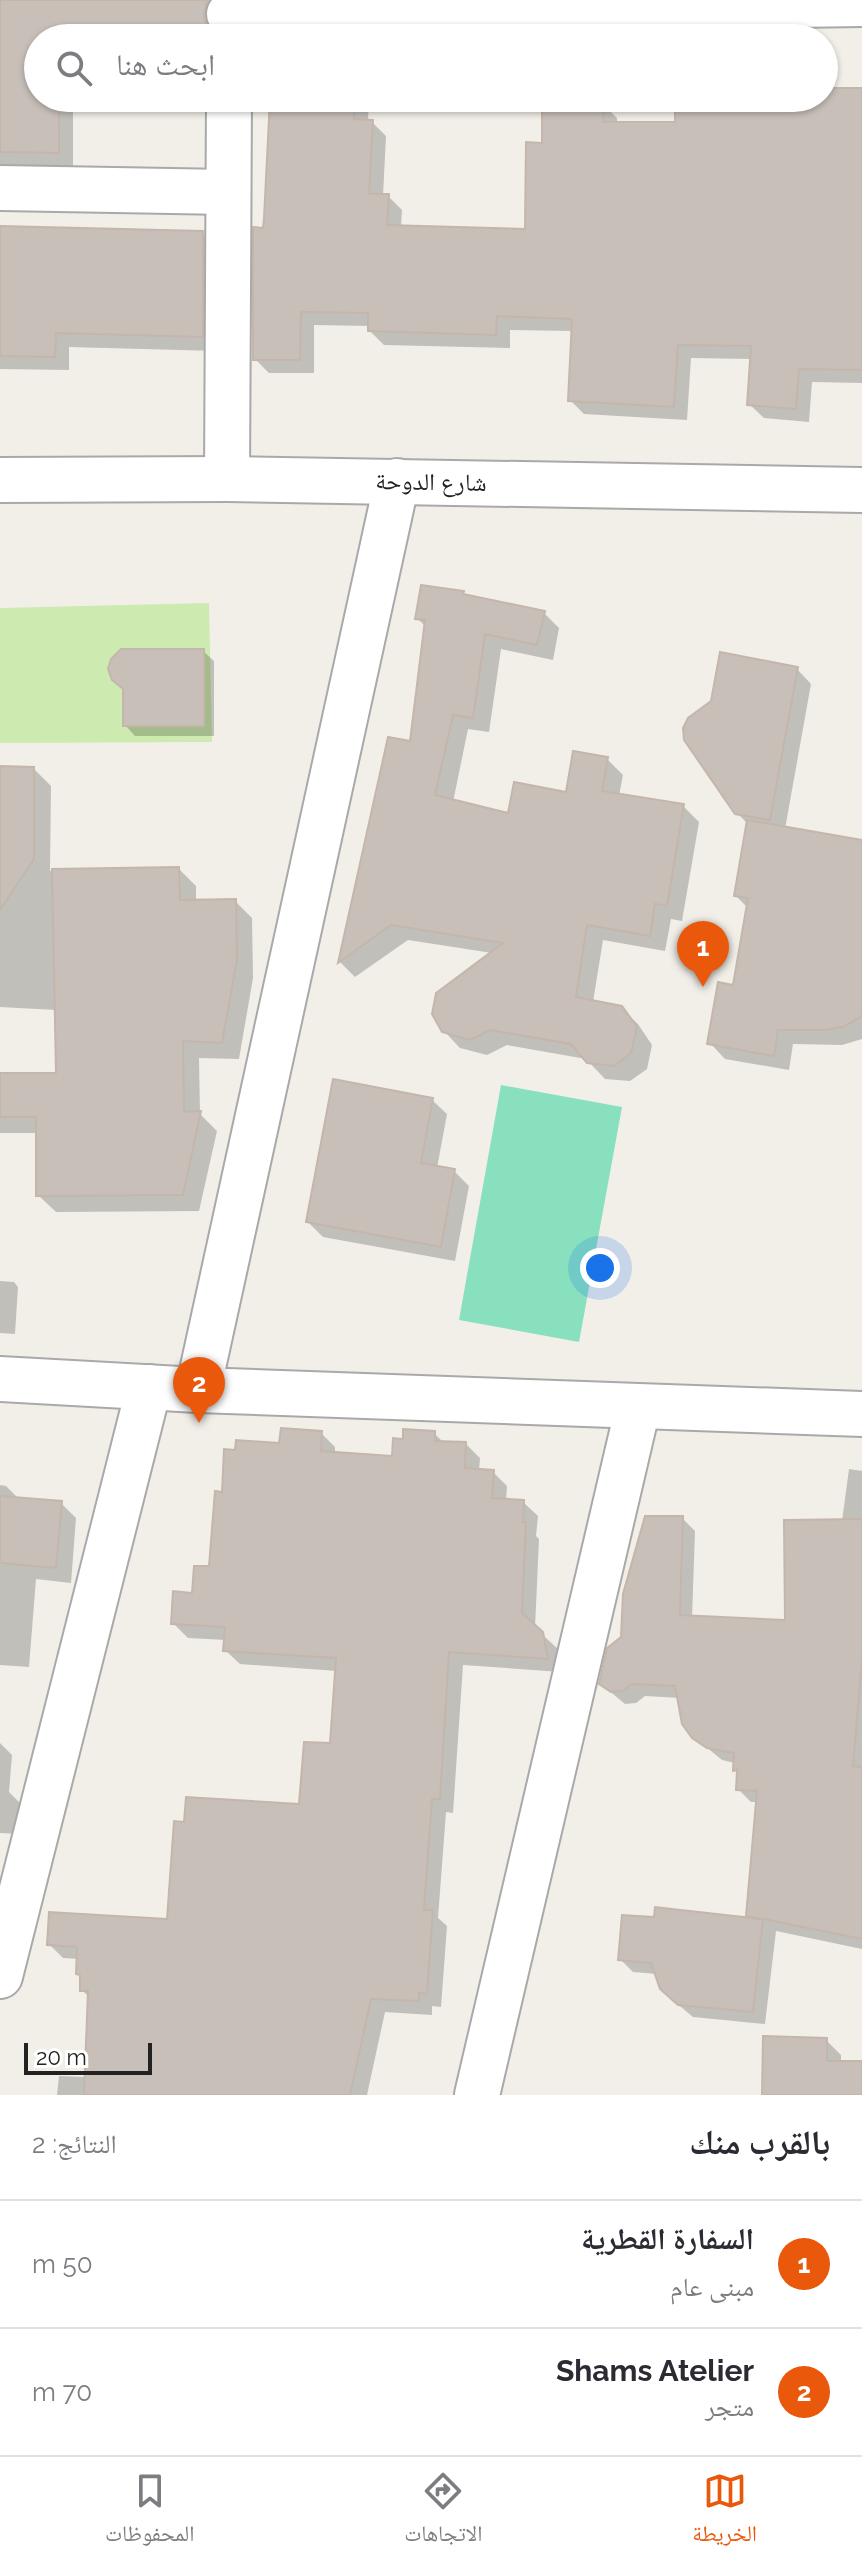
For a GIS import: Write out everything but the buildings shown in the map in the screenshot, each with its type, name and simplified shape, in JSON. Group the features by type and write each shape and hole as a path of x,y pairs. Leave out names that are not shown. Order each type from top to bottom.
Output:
{"street":[{"path":"229,17 862,4"},
{"path":"227,479 229,112"},
{"path":"0,188 228,192"},
{"name":"شارع الدوحة","path":"0,480 227,479 862,490"},
{"path":"198,1390 397,481"},
{"path":"0,1379 198,1390 862,1414"},
{"path":"0,1976 149,1387"},
{"path":"477,2095 638,1407"}],"green space":[{"path":"209,603 212,742 0,743 0,608"},
{"path":"501,1085 622,1107 579,1342 459,1320"}],"place":[{"name":"السفارة القطرية","path":"703,987"},
{"name":"Shams Atelier","path":"199,1423"}]}
